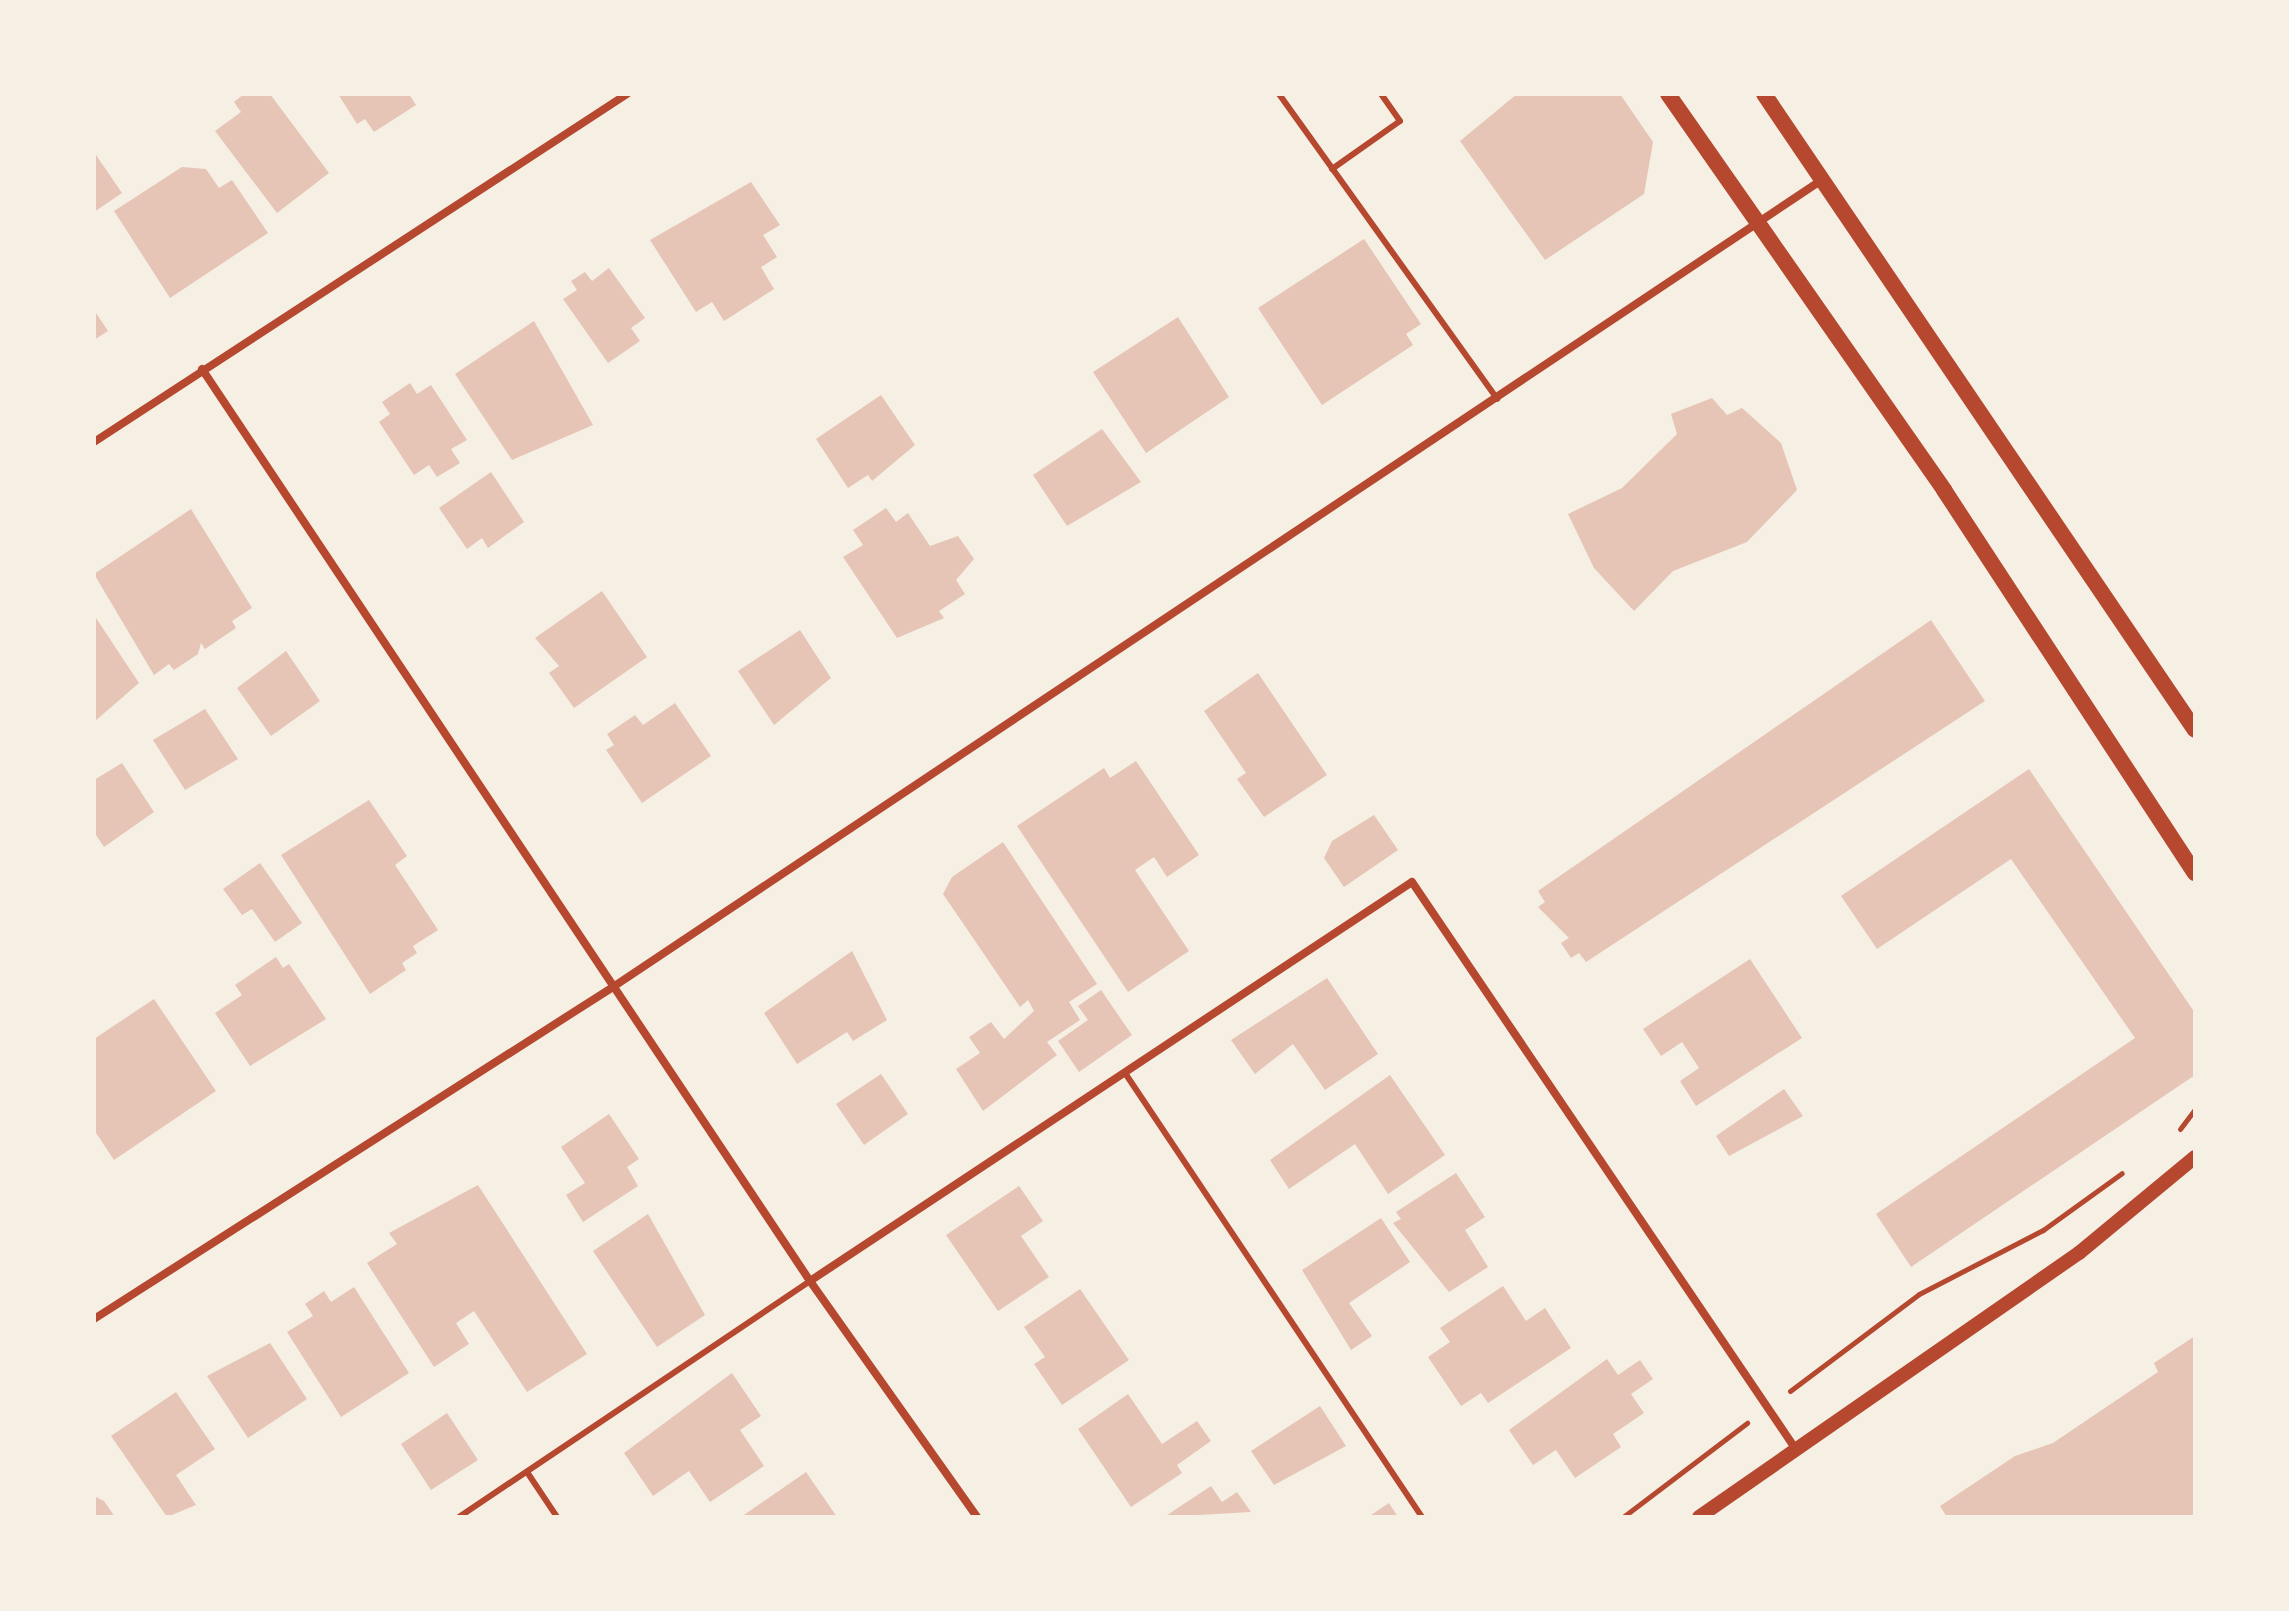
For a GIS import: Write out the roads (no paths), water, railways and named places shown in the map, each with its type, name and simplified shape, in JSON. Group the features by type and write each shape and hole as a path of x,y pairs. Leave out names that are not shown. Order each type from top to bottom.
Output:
{"main road":[{"path":"1668,94 1754,224 1944,490 2195,873"},
{"path":"1764,94 2195,730"},
{"path":"2181,708 2195,721"}],"street":[{"path":"94,442 627,94"},
{"path":"94,1319 613,987 1823,179"},
{"path":"202,369 810,1281 977,1517"},
{"path":"810,1281 1412,882 1798,1451"},
{"path":"1699,1517 2079,1253 2195,1158"}],"lane":[{"path":"1279,94 1497,399"},
{"path":"1332,169 1400,121 1381,94"},
{"path":"1125,1073 1422,1517"},
{"path":"459,1517 810,1281"},
{"path":"527,1472 557,1517"}]}
